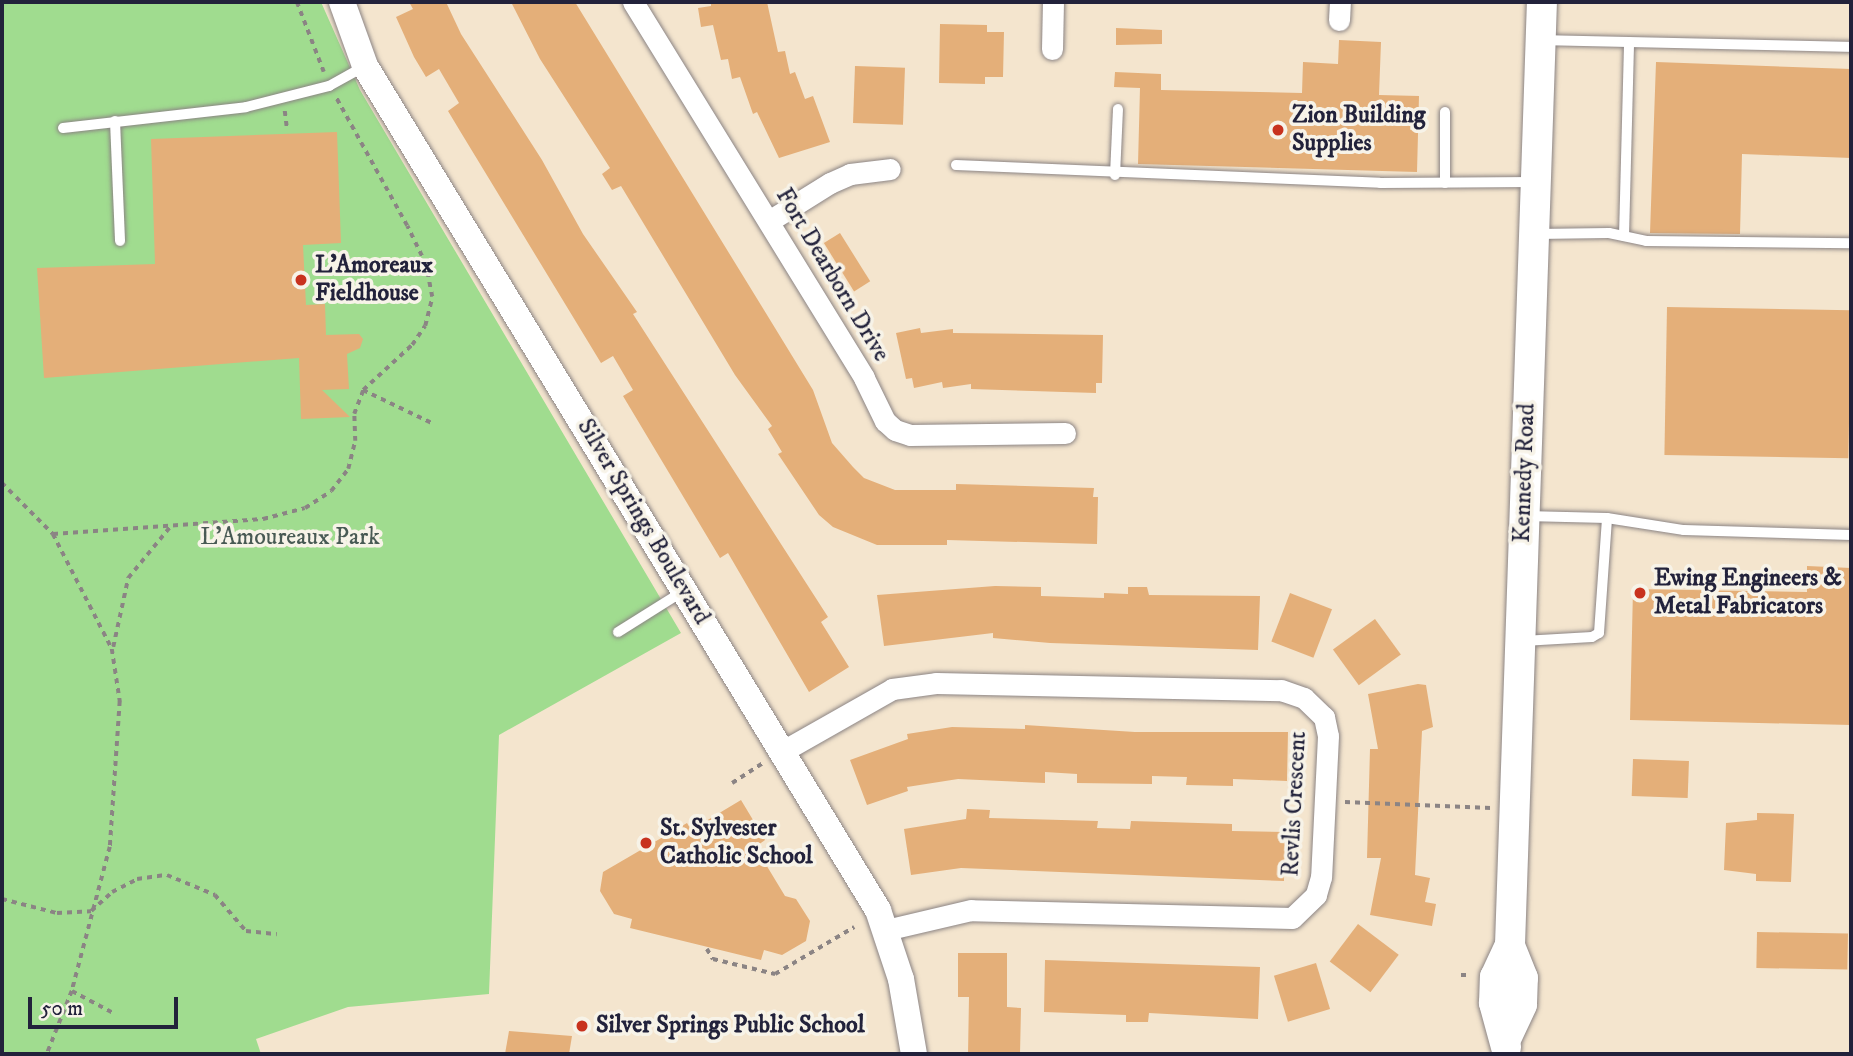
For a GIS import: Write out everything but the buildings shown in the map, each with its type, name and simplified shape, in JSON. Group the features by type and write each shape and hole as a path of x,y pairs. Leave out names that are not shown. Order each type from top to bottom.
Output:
{"main road":[{"name":"Kennedy Road","path":"1506,1046 1494,1003 1495,977 1510,945 1532,234 1542,2"}],"street":[{"name":"Silver Springs Boulevard","path":"342,2 366,66 685,590 777,755 886,930 901,979 914,1054"},
{"name":"Fort Dearborn Drive","path":"633,2 864,378 885,421 895,430 910,435 1065,433"},
{"path":"1052,49 1053,2"},
{"path":"769,221 840,178 890,169"},
{"name":"Revlis Crescent","path":"777,755 892,689 959,682 1281,690 1304,698 1324,717 1324,802 1316,895 1292,918 971,910 886,930"}],"lane":[{"path":"1541,40 1851,47"},
{"path":"1624,236 1629,43"},
{"path":"63,128 246,107 329,86 366,66"},
{"path":"1115,175 1118,109"},
{"path":"1445,183 1446,113"},
{"path":"115,121 120,241"},
{"path":"956,165 1115,175 1445,183 1534,182"},
{"path":"1532,234 1624,236 1646,241 1851,243"},
{"path":"1524,516 1606,518 1684,530 1851,535"},
{"path":"1520,641 1592,638 1599,633 1606,518"},
{"path":"618,632 685,590"}],"path":[{"path":"53,534 169,528 262,519 305,508 331,491 348,469 355,440 354,414 363,390 412,345 425,326 432,297 426,265 329,86 297,2"},
{"path":"363,390 434,424"},
{"path":"2,484 53,534 112,649 120,701 110,846 72,991 47,1054"},
{"path":"112,649 128,578 169,528"},
{"path":"732,783 777,755"},
{"path":"1324,802 1514,809"},
{"path":"2,899 57,913 91,911 111,892 137,879 167,875 215,895 247,931 277,934"},
{"path":"707,949 713,959 775,974 854,927"},
{"path":"72,991 115,1014"}],"green space":[{"name":"L'Amoureaux Park","path":"2,2 321,2 360,90 681,633 499,735 489,994 348,1007 256,1039 261,1054 2,1054"}],"place":[{"name":"Zion Building Supplies","path":"1278,130"},
{"name":"L'Amoreaux Fieldhouse","path":"301,280"},
{"name":"Ewing Engineers & Metal Fabricators","path":"1640,593"},
{"name":"St. Sylvester Catholic School","path":"646,843"},
{"name":"Silver Springs Public School","path":"582,1026"}]}
